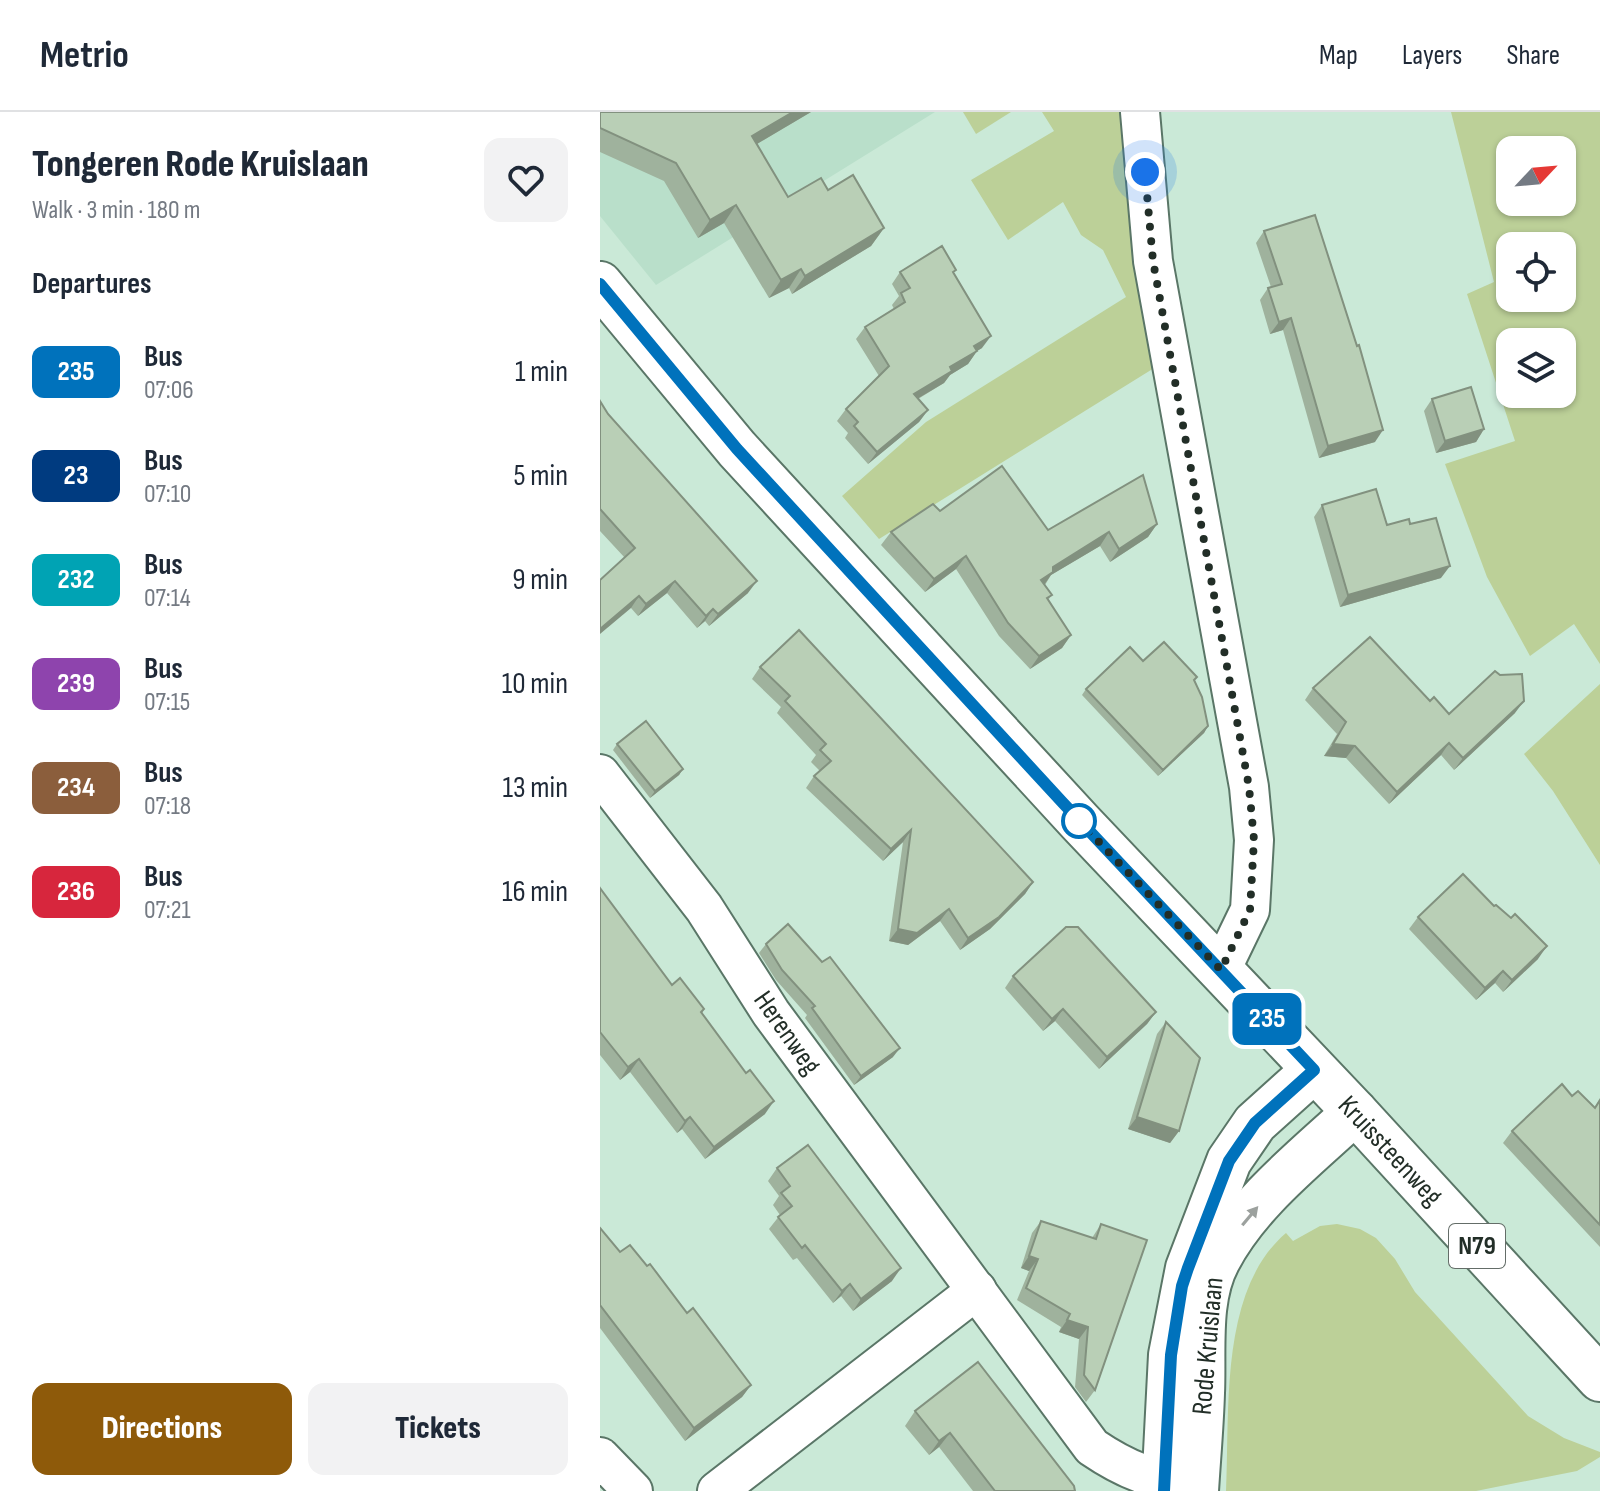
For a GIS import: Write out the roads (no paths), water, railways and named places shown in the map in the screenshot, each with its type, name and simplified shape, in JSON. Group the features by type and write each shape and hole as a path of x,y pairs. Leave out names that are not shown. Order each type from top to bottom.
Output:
{"main road":[{"name":"Kruissteenweg","path":"600,284 737,449 1600,1379"},
{"name":"Rode Kruislaan","path":"1180,1487 1171,1355 1182,1286 1229,1161 1255,1123 1314,1070"},
{"name":"Rode Kruislaan","path":"1180,1487 1203,1340 1207,1294 1216,1262 1234,1234 1268,1194 1355,1112"}],"street":[{"path":"1140,112 1153,261 1249,787 1254,840 1250,910 1221,970"},
{"name":"Herenweg","path":"600,774 704,908 771,1013 1092,1447 1118,1464 1180,1487"},
{"path":"717,1491 977,1290"},
{"path":"600,1457 633,1491"}]}
